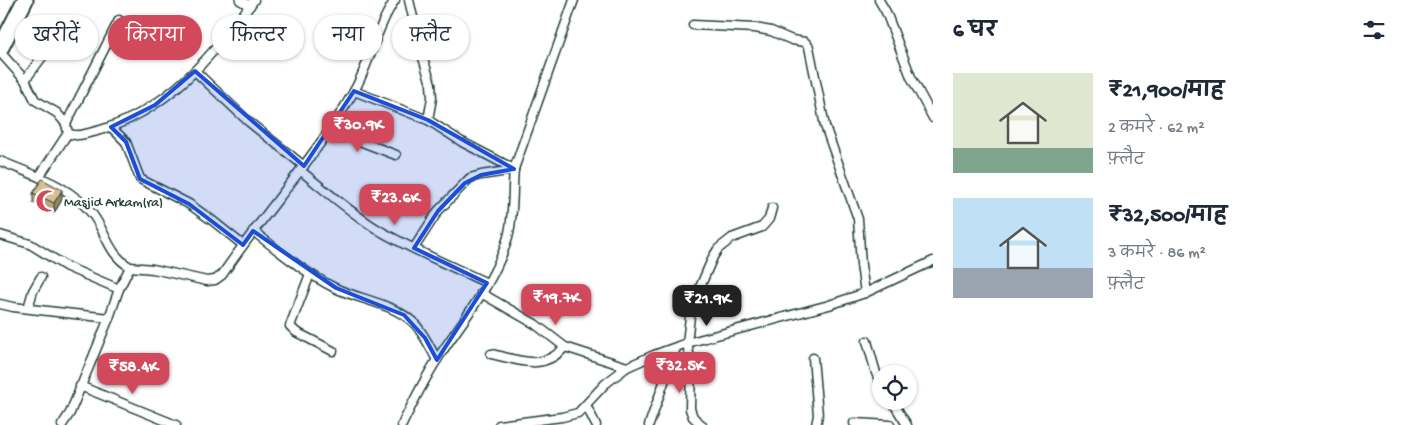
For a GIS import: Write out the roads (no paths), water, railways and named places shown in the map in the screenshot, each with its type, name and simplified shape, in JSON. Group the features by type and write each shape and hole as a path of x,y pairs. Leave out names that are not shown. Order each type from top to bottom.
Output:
{"highway":[{"path":"0,28 14,0"},
{"path":"0,50 25,0"}],"street":[{"path":"68,133 80,136 111,127 155,105 175,90 195,71 252,3 240,0"},
{"path":"0,161 65,189 85,206 99,225 112,251 121,262 130,267 153,269 207,281 215,280 222,275 334,125 354,91 383,23 396,0"},
{"path":"409,0 431,84 432,98 428,120"},
{"path":"402,425 437,360 468,316 499,261 508,237 512,216 514,170 574,0"},
{"path":"879,0 911,77 933,118"},
{"path":"693,26 755,28 792,40 805,42 809,47 825,126 858,219 865,293"},
{"path":"66,124 108,42"},
{"path":"0,50 25,80 35,100 57,113 66,124 68,133 39,177"},
{"path":"25,80 40,60"},
{"path":"195,71 249,122 352,211 379,230 487,283"},
{"path":"354,91 428,120 462,142 514,170"},
{"path":"334,125 357,140 396,155"},
{"path":"111,127 126,142 140,179 189,204 214,221 243,245"},
{"path":"414,248 438,211 470,178 514,170"},
{"path":"702,425 693,417 690,409 691,363 687,343 691,308 718,249 732,238 762,227 768,219 772,208"},
{"path":"253,231 310,274 336,288 404,315 425,338 437,360"},
{"path":"0,235 30,244 67,267 119,289"},
{"path":"499,425 562,417 578,413 605,384 628,367 654,355 687,343 804,313 865,293 933,261"},
{"path":"62,425 70,413 119,289 130,267"},
{"path":"310,274 290,326 296,332 333,351"},
{"path":"28,308 33,291 41,277"},
{"path":"482,293 535,324 565,347 628,367"},
{"path":"0,304 109,318"},
{"path":"867,341 874,365"},
{"path":"491,354 539,362 548,361 565,347"},
{"path":"649,425 676,348"},
{"path":"814,358 818,415 816,425"},
{"path":"80,386 158,421 176,425"},
{"path":"586,405 596,425"},
{"path":"898,410 907,425"},
{"path":"854,423 890,425"}],"place":[{"name":"Masjid Arkam(ra)","path":"47,201"}]}
